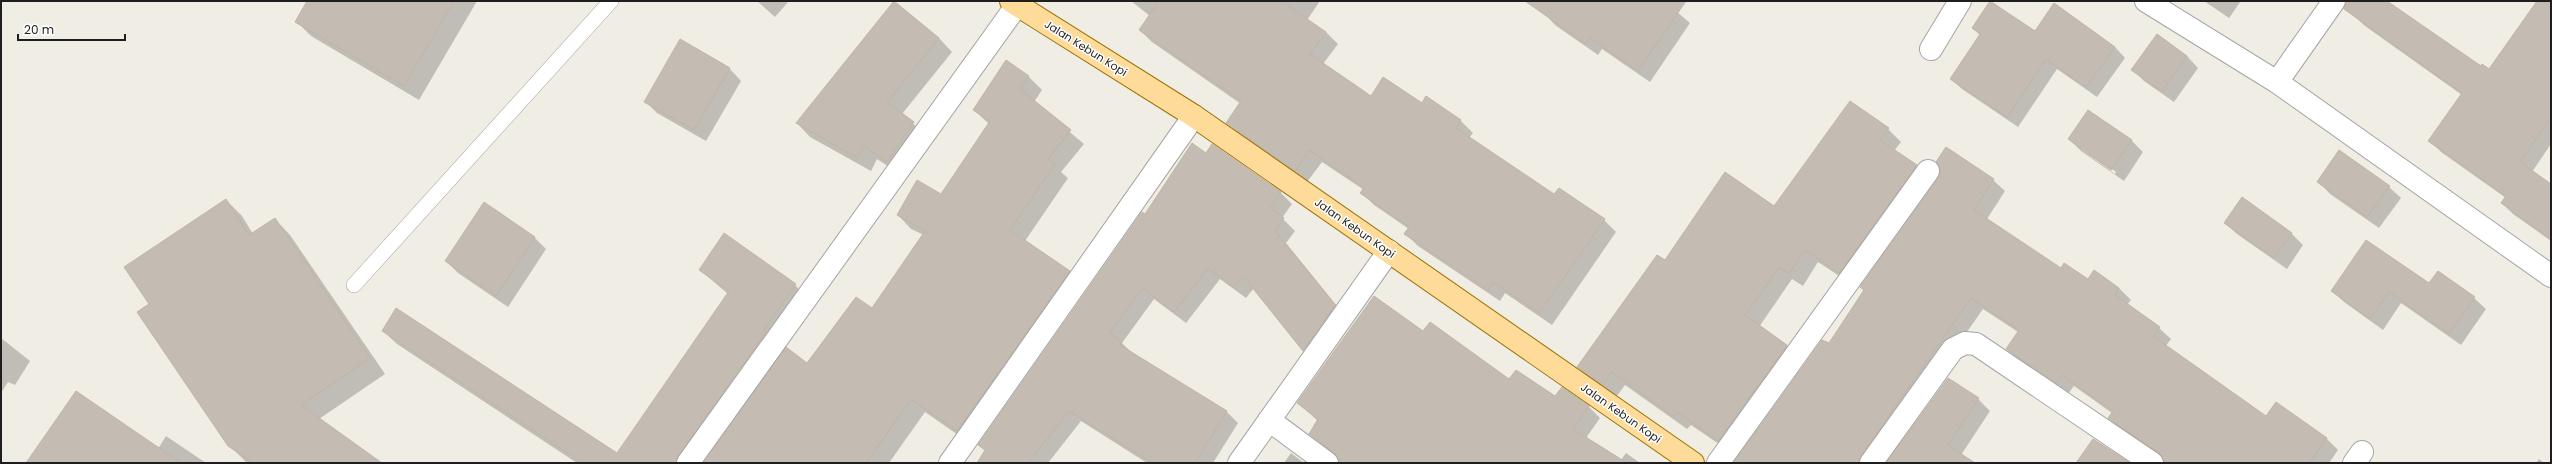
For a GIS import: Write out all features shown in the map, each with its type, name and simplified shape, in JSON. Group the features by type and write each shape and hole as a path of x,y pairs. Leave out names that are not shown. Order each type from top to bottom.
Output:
{"main road":[{"name":"Jalan Kebun Kopi","path":"1014,3 1194,116 1693,463"}],"street":[{"path":"1930,49 1960,1"},
{"path":"2146,1 2278,82 2551,276"},
{"path":"2278,82 2334,1"},
{"path":"688,463 1014,3"},
{"path":"950,463 1194,116"},
{"path":"1718,463 1928,171"},
{"path":"1239,463 1389,251"},
{"path":"1871,463 1953,349 1965,343 1976,344 2065,406 2152,463"},
{"path":"1269,420 1327,463"}],"lane":[{"path":"354,285 611,1"}],"building":[{"path":"307,1 454,1 404,86 295,22"},
{"path":"894,1 939,38 887,102 914,122 887,162 864,146 857,158 796,123"},
{"path":"1159,1 1281,1 1326,32 1310,54 1371,96 1383,77 1422,103 1426,96 1461,120 1456,128 1554,194 1559,188 1605,219 1539,313 1493,282 1488,290 1404,234 1409,227 1360,193 1364,188 1309,150 1295,171 1226,123 1241,101 1139,30"},
{"path":"1525,1 1686,1 1638,71 1590,38 1586,44"},
{"path":"1990,1 2035,31 2054,3 2115,47 2086,87 2046,59 2007,117 1950,79 1980,34 1972,28"},
{"path":"2346,1 2387,1 2481,66 2482,64 2489,69 2537,1 2551,1 2551,117 2520,162 2551,184 2551,239 2501,203 2506,196 2428,141 2462,93 2344,9"},
{"path":"2157,34 2187,56 2162,91 2131,70"},
{"path":"680,39 730,68 694,130 644,102"},
{"path":"1006,60 1029,76 1020,89 1071,130 1048,159 1055,164 1010,230 1070,271 957,431 911,399 866,463 703,463 786,347 807,363 856,297 872,308 925,231 897,215 917,180 941,194 990,121 973,110"},
{"path":"1850,101 1889,128 1880,140 1917,165 1839,273 1805,250 1789,274 1779,267 1745,315 1787,345 1718,441 1677,412 1674,417 1612,372 1603,385 1577,367 1657,255 1665,260 1725,172 1774,206"},
{"path":"2088,110 2132,140 2111,170 2068,139"},
{"path":"1192,143 1206,153 1212,144 1281,192 1270,208 1284,218 1275,231 1335,305 1303,351 1243,276 1234,288 1208,268 1174,312 1142,288 1110,333 1122,342 1120,345 1227,411 1195,463 1153,463 1069,411 1028,463 977,463 985,450 978,445 1142,212 1145,214"},
{"path":"1946,147 1994,179 1974,210 2061,268 2064,263 2088,279 2094,270 2119,288 2115,295 2160,327 2153,336 2266,416 2276,402 2327,438 2309,463 2164,463 2159,453 2108,418 2113,411 2062,375 2056,383 2006,349 2019,330 1971,298 1861,456 1859,463 1733,463 1822,340 1829,343 1864,290 1860,287 1938,178 1940,172 1936,162"},
{"path":"2339,150 2390,186 2367,217 2317,182"},
{"path":"2242,197 2292,233 2274,258 2224,223"},
{"path":"226,199 249,235 275,218 370,358 301,405 382,463 253,463 228,446 137,312 149,304 124,267"},
{"path":"484,202 535,237 496,296 445,261"},
{"path":"724,233 796,284 764,330 766,332 678,456 676,463 583,463 382,331 396,308 617,453 729,291 699,270"},
{"path":"2366,240 2429,283 2438,271 2475,297 2449,334 2389,292 2370,319 2331,291"},
{"path":"1374,296 1423,331 1430,322 1509,379 1516,370 1555,396 1562,387 1589,406 1573,429 1627,463 1339,463 1335,453 1309,434 1318,419 1297,403"},
{"path":"1948,378 1979,398 1948,445 1975,463 1886,463"},
{"path":"76,391 181,463 26,463"},
{"path":"2093,439 2130,463 2076,463"}]}
